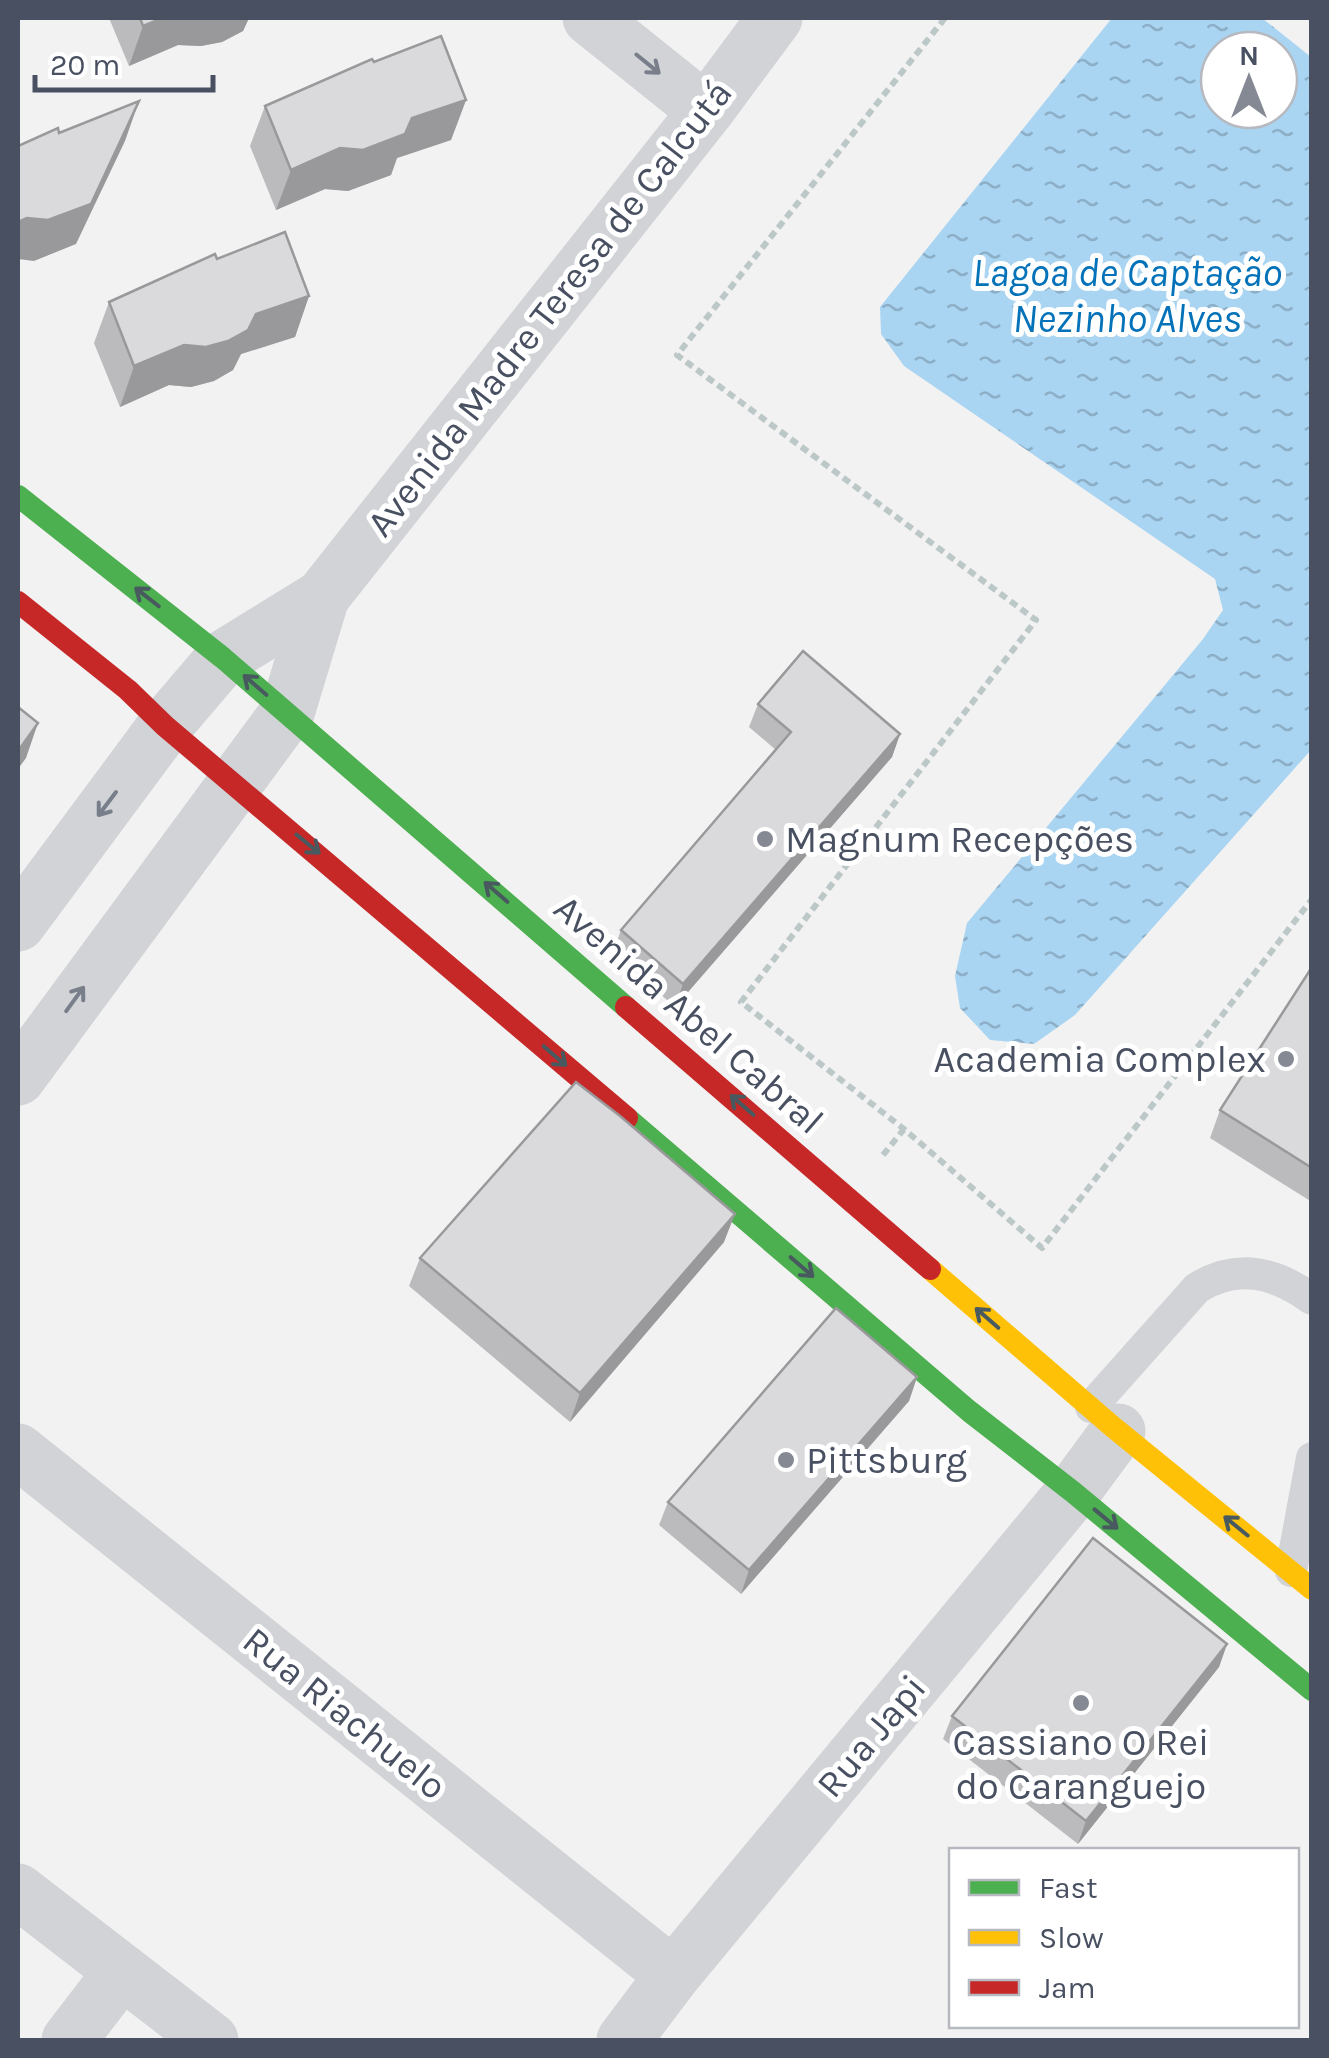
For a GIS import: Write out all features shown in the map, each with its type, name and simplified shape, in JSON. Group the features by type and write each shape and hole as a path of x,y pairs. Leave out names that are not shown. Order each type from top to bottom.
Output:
{"main road":[{"name":"Avenida Abel Cabral","path":"18,496 224,658 1104,1419 1301,1580"},
{"path":"18,602 128,690 165,726 969,1411 1312,1690"}],"street":[{"path":"590,18 706,110"},
{"name":"Avenida Madre Teresa de Calcutá","path":"18,924 165,726 224,658 322,597 706,110 774,18"},
{"name":"Avenida Madre Teresa de Calcutá","path":"18,1078 287,713 322,597"},
{"name":"Rua Japi","path":"624,2040 673,1975 1073,1492 1104,1419"},
{"name":"Rua Riachuelo","path":"18,1451 673,1975"},
{"path":"18,1891 211,2040"},
{"path":"69,2040 122,1971"}],"lane":[{"path":"1104,1419 1197,1288 1214,1278 1233,1272 1279,1278 1312,1300"},
{"path":"1301,1580 1312,1458"}],"path":[{"path":"945,18 677,356 1036,620 740,1002 904,1128 1042,1248 1312,898"}],"water":[{"name":"Lagoa de Captação Nezinho Alves","path":"1112,18 1262,18 1277,30 1199,30 1199,130 1299,130 1299,47 1311,57 1311,750 1075,1015 1034,1044 990,1040 960,1008 955,976 967,923 1223,610 1215,579 904,366 881,334 880,307"}],"building":[{"path":"140,18 163,18 143,26"},
{"path":"441,36 466,100 412,118 405,134 363,150 340,148 291,170 265,106 372,59 374,62"},
{"path":"139,101 91,204 48,220 27,218 18,222 18,146"},
{"path":"285,232 309,296 256,314 248,330 228,341 206,347 184,345 134,366 109,302 215,254 217,259"},
{"name":"Magnum Recepções","path":"803,651 900,734 683,984 621,930 791,732 758,704"},
{"path":"18,707 38,723 18,751"},
{"name":"Academia Complex","path":"1312,967 1312,1168 1220,1110"},
{"path":"576,1082 735,1214 580,1393 420,1258"},
{"name":"Pittsburg","path":"836,1308 917,1377 749,1570 668,1502"},
{"name":"Cassiano O Rei do Caranguejo","path":"1093,1538 1227,1644 1086,1821 952,1716"}],"traffic: fast":[{"path":"18,496 223,658 626,1007"},
{"path":"627,1118 969,1411 1312,1690"}],"traffic: slow":[{"path":"930,1269 1113,1427 1312,1589"}],"traffic: jam":[{"path":"18,602 128,690 165,726 627,1118"},
{"path":"626,1007 930,1269"}],"place":[{"name":"Magnum Recepções","path":"765,839"},
{"name":"Academia Complex","path":"1286,1059"},
{"name":"Pittsburg","path":"786,1460"},
{"name":"Cassiano O Rei do Caranguejo","path":"1081,1703"}]}
